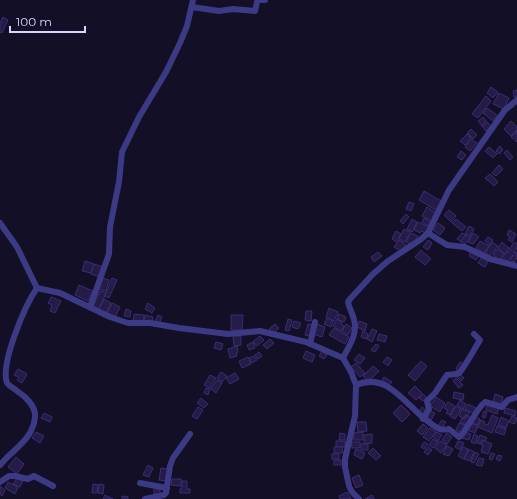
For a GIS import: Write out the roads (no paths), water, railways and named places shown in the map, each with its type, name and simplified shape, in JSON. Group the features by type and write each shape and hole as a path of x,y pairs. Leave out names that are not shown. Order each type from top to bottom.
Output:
{"street":[{"path":"90,307 109,254 110,227 122,152 139,117 174,56 187,26 193,3 219,11 233,9 255,11 257,2 259,0 265,0"},
{"path":"343,358 352,341 355,331 354,318 348,302 350,298 388,261 428,233 449,190 505,110 517,100"},
{"path":"0,223 17,247 37,288"},
{"path":"428,233 447,245 465,247 490,259 517,266"},
{"path":"37,288 60,293 110,317 128,323 150,323 228,334 255,330 310,344 343,358 356,385 355,416 345,459 345,467 349,486 352,492 359,499"},
{"path":"0,465 26,439 35,417 34,411 27,400 8,385 4,376 3,368 20,316 37,288"},
{"path":"310,344 315,322"},
{"path":"423,419 429,409 426,402 437,390 442,381 447,375 455,374 463,369 480,340 474,334"},
{"path":"356,385 363,382 384,384 423,419 440,430 449,429 460,437 479,407 485,402 502,407 508,400 517,397"},
{"path":"145,499 164,495 166,493 170,466 173,458 190,434"},
{"path":"0,482 9,476 28,479 34,476 54,486"},
{"path":"140,483 167,488"}]}
